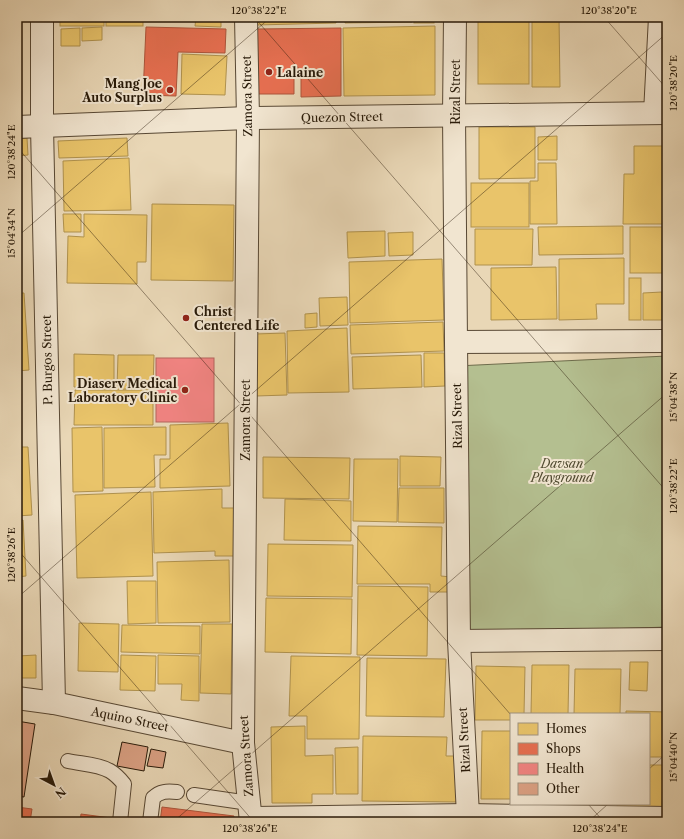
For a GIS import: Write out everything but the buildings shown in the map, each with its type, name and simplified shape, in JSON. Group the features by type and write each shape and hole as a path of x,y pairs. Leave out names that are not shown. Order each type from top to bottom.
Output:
{"street":[{"name":"P. Burgos Street","path":"42,17 42,126 54,703"},
{"name":"Zamora Street","path":"246,17 248,118 243,743 250,814"},
{"name":"Rizal Street","path":"455,17 454,115 459,641 468,815"},
{"path":"660,17 661,113"},
{"name":"Quezon Street","path":"17,127 248,118 661,113"},
{"path":"456,342 667,341"},
{"path":"459,641 667,639"},
{"name":"Aquino Street","path":"17,698 54,703 243,743"},
{"path":"250,814 667,818"}],"lane":[{"path":"68,762 110,770 124,784 120,822"},
{"path":"150,822 153,798 158,793 170,791 176,792"},
{"path":"194,795 250,814"}],"green space":[{"name":"Davsan Playground","path":"667,356 667,627 459,634 456,366"}],"place":[{"name":"Lalaine","path":"269,72"},
{"name":"Mang Joe Auto Surplus","path":"170,90"},
{"name":"Christ Centered Life","path":"186,318"},
{"name":"Diaserv Medical Laboratory Clinic","path":"185,390"}]}
